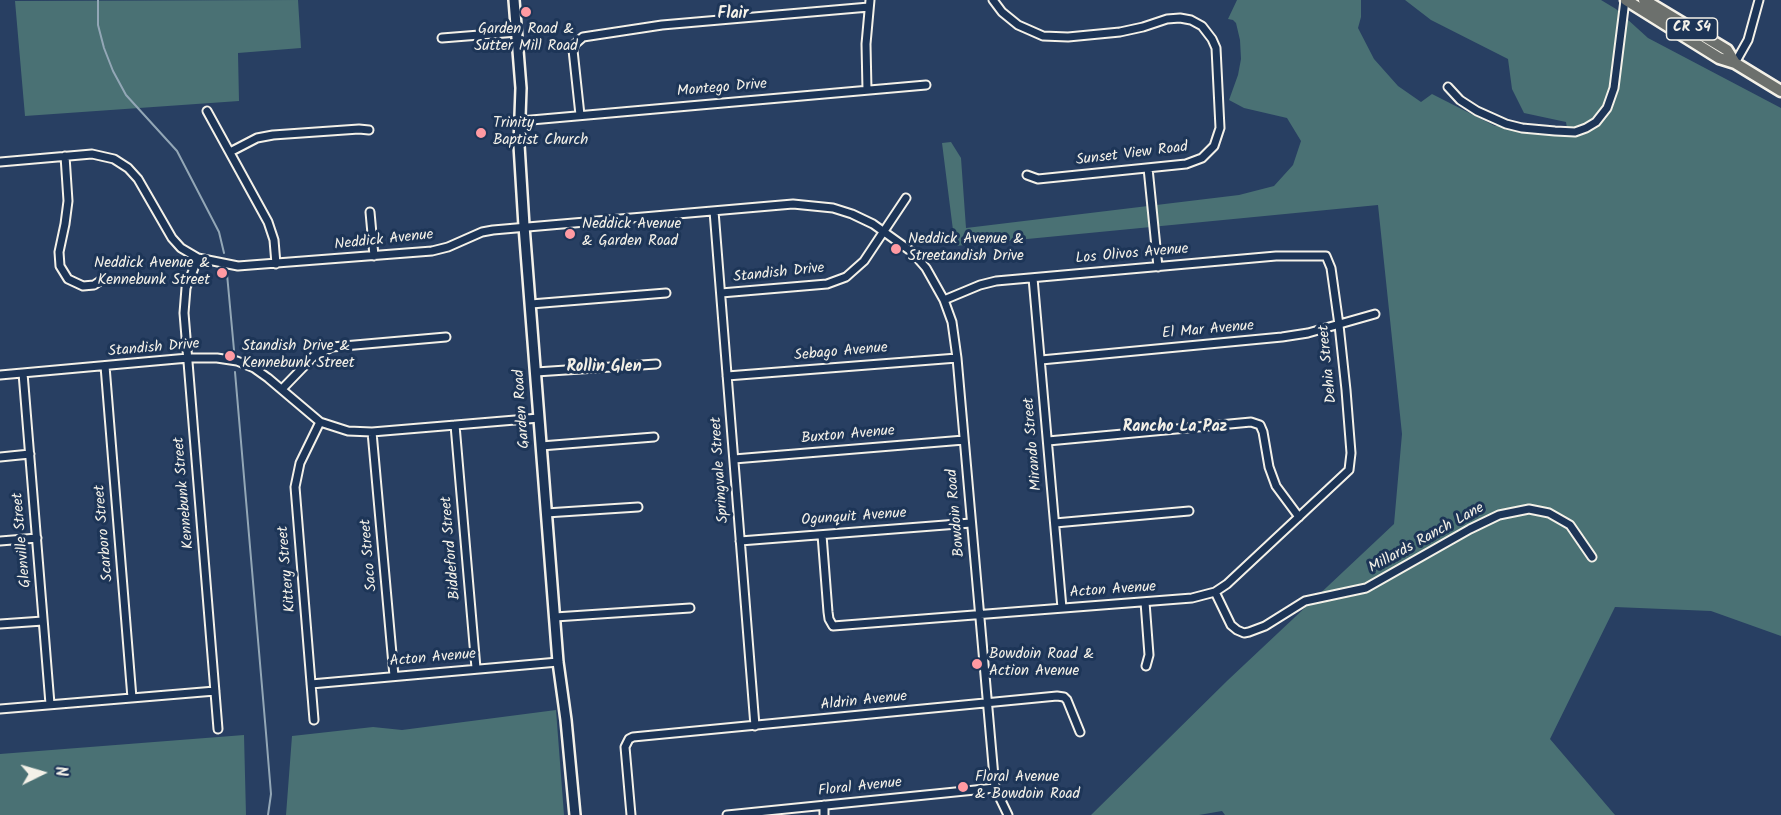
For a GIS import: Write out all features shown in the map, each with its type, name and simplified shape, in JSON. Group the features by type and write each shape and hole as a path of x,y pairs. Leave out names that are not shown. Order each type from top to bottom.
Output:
{"main road":[{"name":"CR S4","path":"1625,0 1719,58 1735,63 1781,91"},
{"name":"CR S4","path":"1644,0 1727,50 1735,63"}],"street":[{"name":"Garden Road","path":"514,0 521,88 519,145 524,226 558,662 575,815"},
{"name":"Sunset View Road","path":"993,0 1002,12 1018,25 1033,33 1049,36 1068,37 1120,33 1167,19 1185,18 1206,30 1214,43 1217,54 1220,128 1214,146 1206,155 1191,163 1148,168 1038,179 1027,174"},
{"path":"1448,87 1460,100 1477,111 1506,124 1522,128 1575,132 1587,128 1596,122 1607,108 1614,88 1625,0"},
{"path":"1735,63 1754,23 1759,0"},
{"path":"580,115 573,50 583,37 652,26 869,3 866,38 867,90"},
{"path":"442,38 517,32"},
{"name":"Montego Drive","path":"520,121 926,85"},
{"path":"207,111 268,222 274,240 276,264"},
{"path":"230,152 257,138 273,135 369,130"},
{"name":"Neddick Avenue","path":"0,162 100,155 114,159 128,168 143,185 177,244 198,258 238,266 439,249 486,231 524,226 794,204 816,205 852,214 884,231"},
{"path":"65,156 68,201 59,252 60,266 68,279 83,286 94,285 103,279"},
{"path":"1148,168 1158,267"},
{"name":"Standish Drive","path":"721,293 827,284 846,277 864,261 906,198"},
{"name":"Springvale Street","path":"714,211 755,726"},
{"path":"370,212 374,256"},
{"name":"Bowdoin Road","path":"884,231 920,260 944,300 952,322 995,788 1008,815"},
{"name":"Los Olivos Avenue","path":"944,300 988,283 1286,255 1326,256"},
{"name":"Dehia Street","path":"1326,256 1339,325 1351,453 1349,470"},
{"name":"Kennebunk Street","path":"198,258 188,281 184,304 218,729"},
{"name":"Mirando Street","path":"1033,278 1062,608"},
{"path":"531,304 666,293"},
{"name":"El Mar Avenue","path":"1041,360 1282,337 1339,325 1376,314"},
{"path":"282,389 314,356 332,348 446,337"},
{"name":"Standish Drive","path":"0,375 188,358 217,358 237,361 262,374 320,422 348,431 372,432 539,418"},
{"name":"Sebago Avenue","path":"727,376 957,358"},
{"path":"536,372 656,364"},
{"name":"Scarboro Street","path":"105,366 132,698"},
{"name":"Glenville Street","path":"23,373 50,704"},
{"name":"Kittery Street","path":"314,720 295,487 300,463 320,422"},
{"path":"1048,441 1251,422 1260,425 1269,467 1276,486 1299,517"},
{"name":"Biddeford Street","path":"455,425 476,668"},
{"name":"Saco Street","path":"372,432 394,676"},
{"path":"541,446 654,437"},
{"name":"Buxton Avenue","path":"734,459 964,440"},
{"path":"0,457 30,454"},
{"name":"Acton Avenue","path":"822,534 828,612 833,626 1192,598 1215,592 1227,584 1349,470"},
{"path":"546,513 638,507"},
{"name":"Millards Ranch Lane","path":"1215,592 1232,625 1237,630 1249,633 1265,626 1305,601 1366,588 1470,529 1500,515 1529,509 1549,513 1570,525 1592,557"},
{"path":"1055,524 1189,511"},
{"name":"Ogunquit Avenue","path":"740,541 971,523"},
{"path":"0,541 37,538"},
{"path":"1145,602 1149,655 1146,666"},
{"path":"555,617 690,608"},
{"path":"0,624 43,621"},
{"name":"Acton Avenue","path":"311,684 558,662"},
{"path":"0,709 215,691"},
{"name":"Aldrin Avenue","path":"630,815 625,747 629,739 1057,696 1064,697 1080,732"},
{"name":"Floral Avenue","path":"727,815 995,788"},
{"path":"824,805 824,815"}],"green space":[{"path":"298,0 301,48 238,53 239,101 25,116 15,1"},
{"path":"1237,0 1361,0 1361,17 1358,28 1374,59 1398,86 1421,102 1432,94 1495,126 1513,126 1536,133 1568,135 1566,122 1524,113 1512,89 1508,59 1431,20 1405,0 1601,0 1616,9 1648,38 1781,108 1781,636 1711,611 1615,607 1550,739 1615,815 1225,815 1222,811 1199,815 1091,815 1228,680 1394,524 1402,434 1378,205 955,246 942,143 951,142 961,158 966,228 1239,195 1274,186 1293,165 1301,141 1287,118 1244,108 1229,100 1241,59 1236,23 1228,19"},
{"path":"556,710 564,815 286,815 292,736 373,727 402,730"},
{"path":"244,735 246,815 0,815 0,754"}],"waterway":[{"path":"98,0 98,25 113,71 126,95 177,151 219,232 224,253"},
{"path":"227,274 234,350"},
{"path":"235,372 271,794 268,815"}],"place":[{"name":"Garden Road & Sutter Mill Road","path":"526,12"},
{"name":"Trinity Baptist Church","path":"481,133"},
{"name":"Neddick Avenue & Garden Road","path":"570,234"},
{"name":"Neddick Avenue & Streetandish Drive","path":"896,249"},
{"name":"Neddick Avenue & Kennebunk Street","path":"222,273"},
{"name":"Standish Drive & Kennebunk Street","path":"230,356"},
{"name":"Bowdoin Road & Action Avenue","path":"977,664"},
{"name":"Floral Avenue & Bowdoin Road","path":"963,787"}],"district":[{"name":"Flair","path":"733,15"},
{"name":"Rollin Glen","path":"604,368"},
{"name":"Rancho La Paz","path":"1175,428"}]}
